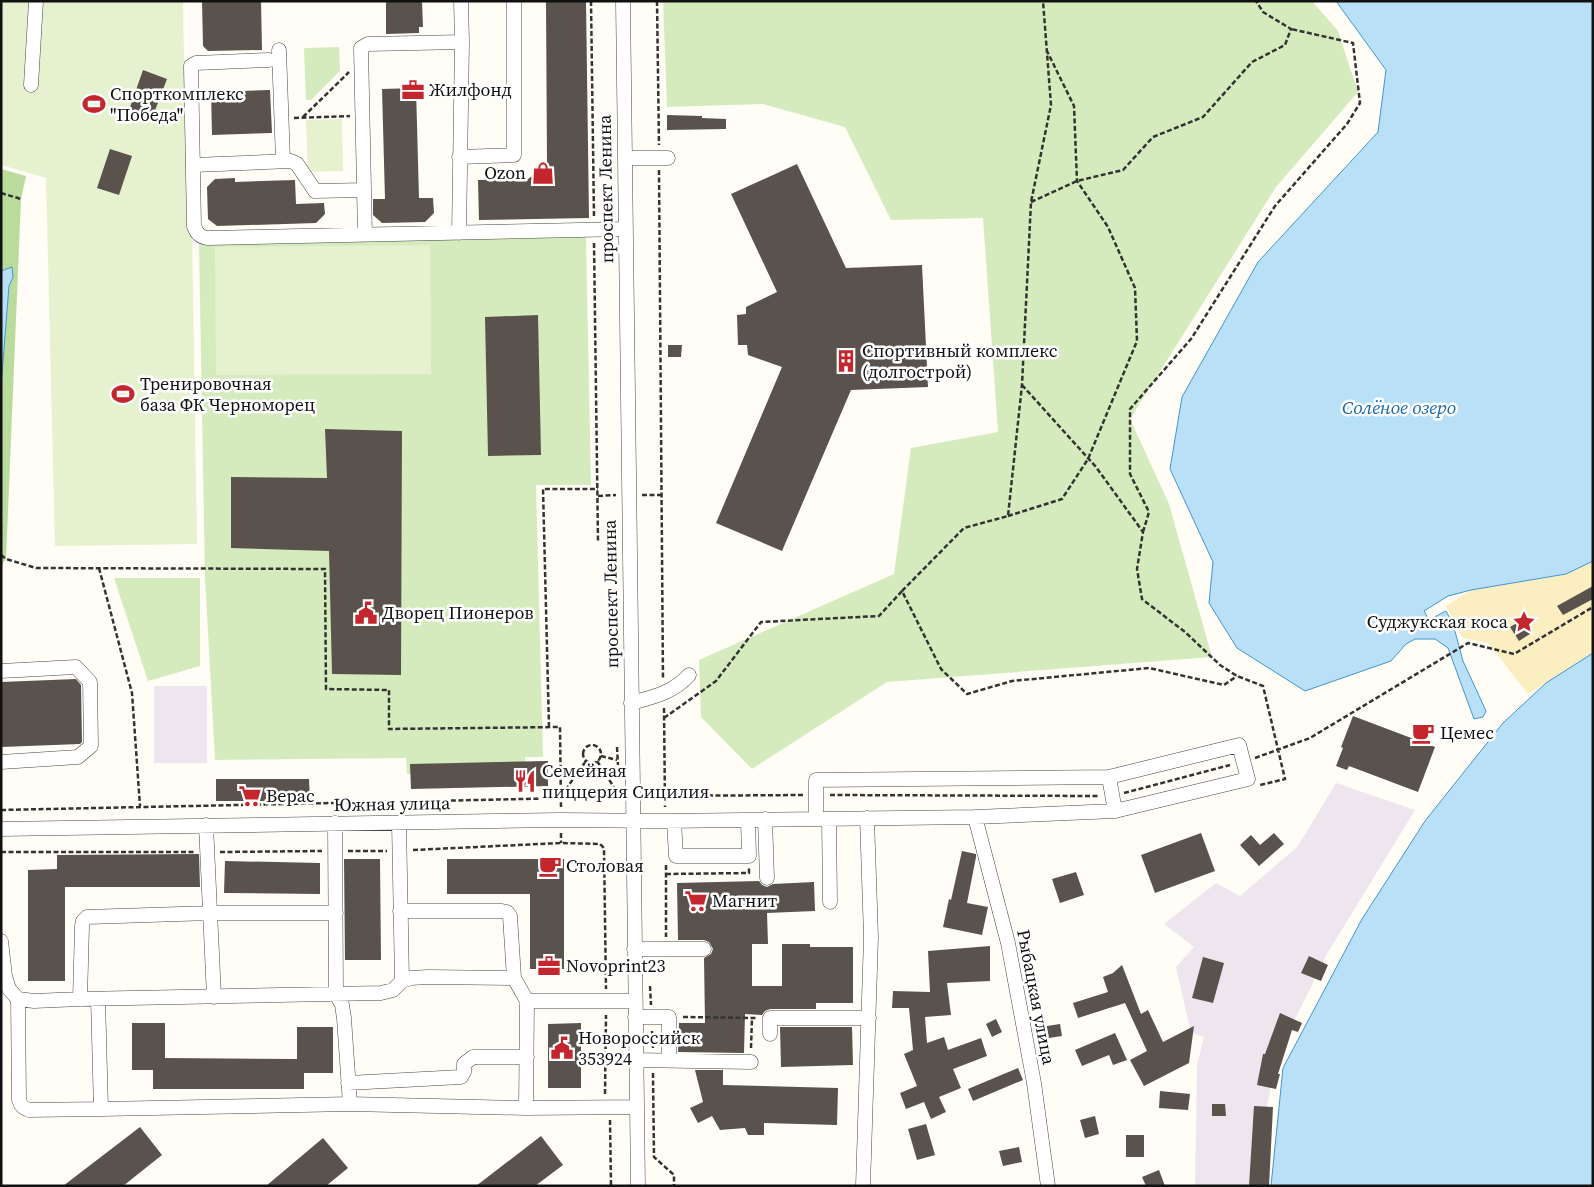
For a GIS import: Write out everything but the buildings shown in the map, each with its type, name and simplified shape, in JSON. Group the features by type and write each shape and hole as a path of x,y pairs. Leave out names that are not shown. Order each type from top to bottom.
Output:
{"street":[{"path":"31,85 36,1"},
{"path":"459,232 461,1"},
{"path":"459,157 514,156 514,1"},
{"name":"проспект Ленина","path":"623,1 634,1017 638,1186"},
{"path":"365,235 361,48 368,44 462,42"},
{"path":"279,50 283,161"},
{"path":"269,60 196,63 191,66 194,226 196,232 201,237 626,229"},
{"path":"625,158 663,158"},
{"path":"193,165 295,162 315,191 364,190"},
{"path":"1,671 76,667 90,682 91,746 78,757 1,762"},
{"path":"631,703 680,686 688,675"},
{"path":"830,902 823,819 816,780 1110,778 1239,745 1244,762"},
{"name":"Южная улица","path":"1,829 206,824 975,817 1115,811 1248,779 1244,762"},
{"path":"1110,778 1115,811"},
{"name":"Рыбацкая улица","path":"975,817 1008,943 1034,1083 1048,1186"},
{"path":"863,1186 871,937 867,818"},
{"path":"765,819 766,878"},
{"path":"674,820 676,856 749,856 748,820"},
{"path":"335,823 336,994 342,1005 344,1018 350,1104"},
{"path":"399,823 402,981"},
{"path":"206,824 214,996"},
{"path":"400,911 502,911 507,912 510,916 512,921 514,978 527,1001 526,1108"},
{"path":"80,999 82,926 83,920 87,917 211,913 336,913"},
{"path":"1,941 9,989 18,999 34,1002 80,999 381,993 393,990 402,981 428,977 514,978"},
{"path":"634,949 704,948"},
{"path":"18,999 19,1100 24,1109 29,1110 350,1104 526,1108 636,1107"},
{"path":"98,999 102,1109"},
{"path":"527,1001 606,1006 634,1001"},
{"path":"634,1017 669,1017 669,1061"},
{"path":"770,1034 770,1018 869,1018"},
{"path":"348,1083 461,1076 464,1072 464,1064 473,1057 527,1057"},
{"path":"635,1060 751,1062"}],"path":[{"path":"591,1 598,541"},
{"path":"657,1 663,158 665,796"},
{"path":"1008,516 1022,385 1031,202 1051,105 1042,1"},
{"path":"1256,1 1263,12 1291,29 1353,43 1360,102 1347,124 1275,206 1191,339 1130,410 1130,474 1149,512 1143,532 1137,569 1142,598 1185,632 1220,666 1237,676 1263,686 1275,738"},
{"path":"1031,202 1077,181 1123,170 1153,137 1203,117 1252,62 1285,46 1291,29"},
{"path":"664,718 716,681 761,622 879,616 964,528 1062,499 1088,459 1138,341 1135,288 1108,227 1077,181 1074,106 1047,49"},
{"path":"303,117 360,60"},
{"path":"282,118 362,115"},
{"path":"1,194 21,199"},
{"path":"1022,385 1088,459 1143,532"},
{"path":"549,726 543,489 598,488"},
{"path":"1,555 6,559 36,568 325,569 326,689 390,690 388,729 560,726 560,797"},
{"path":"99,568 132,693 140,806"},
{"path":"902,591 940,669 967,694 1012,681 1149,668 1224,685 1237,676"},
{"path":"1244,762 1310,738 1468,643 1514,654 1593,607"},
{"path":"588,746 596,746 600,750 601,756 592,763 586,761 583,753 588,746"},
{"path":"601,756 618,760"},
{"path":"560,797 586,761"},
{"path":"1,810 619,797 597,761"},
{"path":"1,852 399,851 600,844 604,848 607,1108 611,1186"},
{"path":"666,940 666,872 749,873"},
{"path":"669,1017 770,1018"},
{"path":"751,1062 752,1018"},
{"path":"653,1060 654,1157 674,1174 674,1186"}],"shaded area":[{"path":"154,686 207,686 207,763 154,763"},
{"path":"1336,783 1415,810 1327,954 1275,1060 1259,1157 1262,1186 1195,1186 1197,1065 1204,1037 1191,1033 1176,967 1194,947 1164,924 1216,883 1240,896 1298,846"}],"green space":[{"path":"1,1 183,1 192,234 197,544 55,546 46,178 1,165"},
{"path":"663,1 1312,1 1338,31 1358,92 1276,187 1130,419 1169,504 1212,657 887,682 752,769 701,717 699,660 894,574 911,448 998,432 983,218 891,220 845,127 763,104 667,107"},
{"path":"339,47 340,71 311,100 306,100 304,48"},
{"path":"342,119 343,171 308,172 306,120"},
{"path":"1,169 26,176 21,199 6,559 1,566 1,387 9,286 13,277 12,267 1,271"},
{"path":"586,237 591,485 536,485 543,757 525,757 525,772 407,774 406,758 215,760 205,577 199,244"},
{"path":"430,245 431,374 216,375 215,247"},
{"path":"114,578 200,578 200,666 148,681"}],"sand":[{"name":"Суджукская коса","path":"1593,561 1593,653 1528,694 1488,643 1463,638 1446,606 1471,590 1566,574"}],"water":[{"name":"Солёное озеро","path":"1336,1 1593,1 1593,561 1566,574 1471,590 1448,596 1424,611 1429,620 1446,611 1453,624 1463,661 1486,711 1483,717 1474,719 1448,648 1435,639 1415,639 1406,644 1391,661 1305,691 1237,648 1209,603 1213,562 1170,469 1182,397 1258,262 1378,132 1386,70"},
{"path":"12,267 13,277 9,286 1,387 1,271"},
{"path":"1593,653 1593,1186 1271,1186 1283,1068 1362,919 1425,821 1503,723 1546,683"}],"place":[{"name":"Жилфонд","path":"413,90"},
{"name":"Спорткомплекс \"Победа\"","path":"94,104"},
{"name":"Ozon","path":"543,173"},
{"name":"Спортивный комплекс (долгострой)","path":"846,361"},
{"name":"Тренировочная база ФК Черноморец","path":"123,394"},
{"name":"Дворец Пионеров","path":"366,613"},
{"name":"Суджукская коса","path":"1524,622"},
{"name":"Цемес","path":"1423,733"},
{"name":"Семейная пиццерия Сицилия","path":"525,781"},
{"name":"Верас","path":"250,796"},
{"name":"Столовая","path":"550,866"},
{"name":"Магнит","path":"696,901"},
{"name":"Novoprint23","path":"549,966"},
{"name":"Новороссийск 353924","path":"562,1048"}]}
